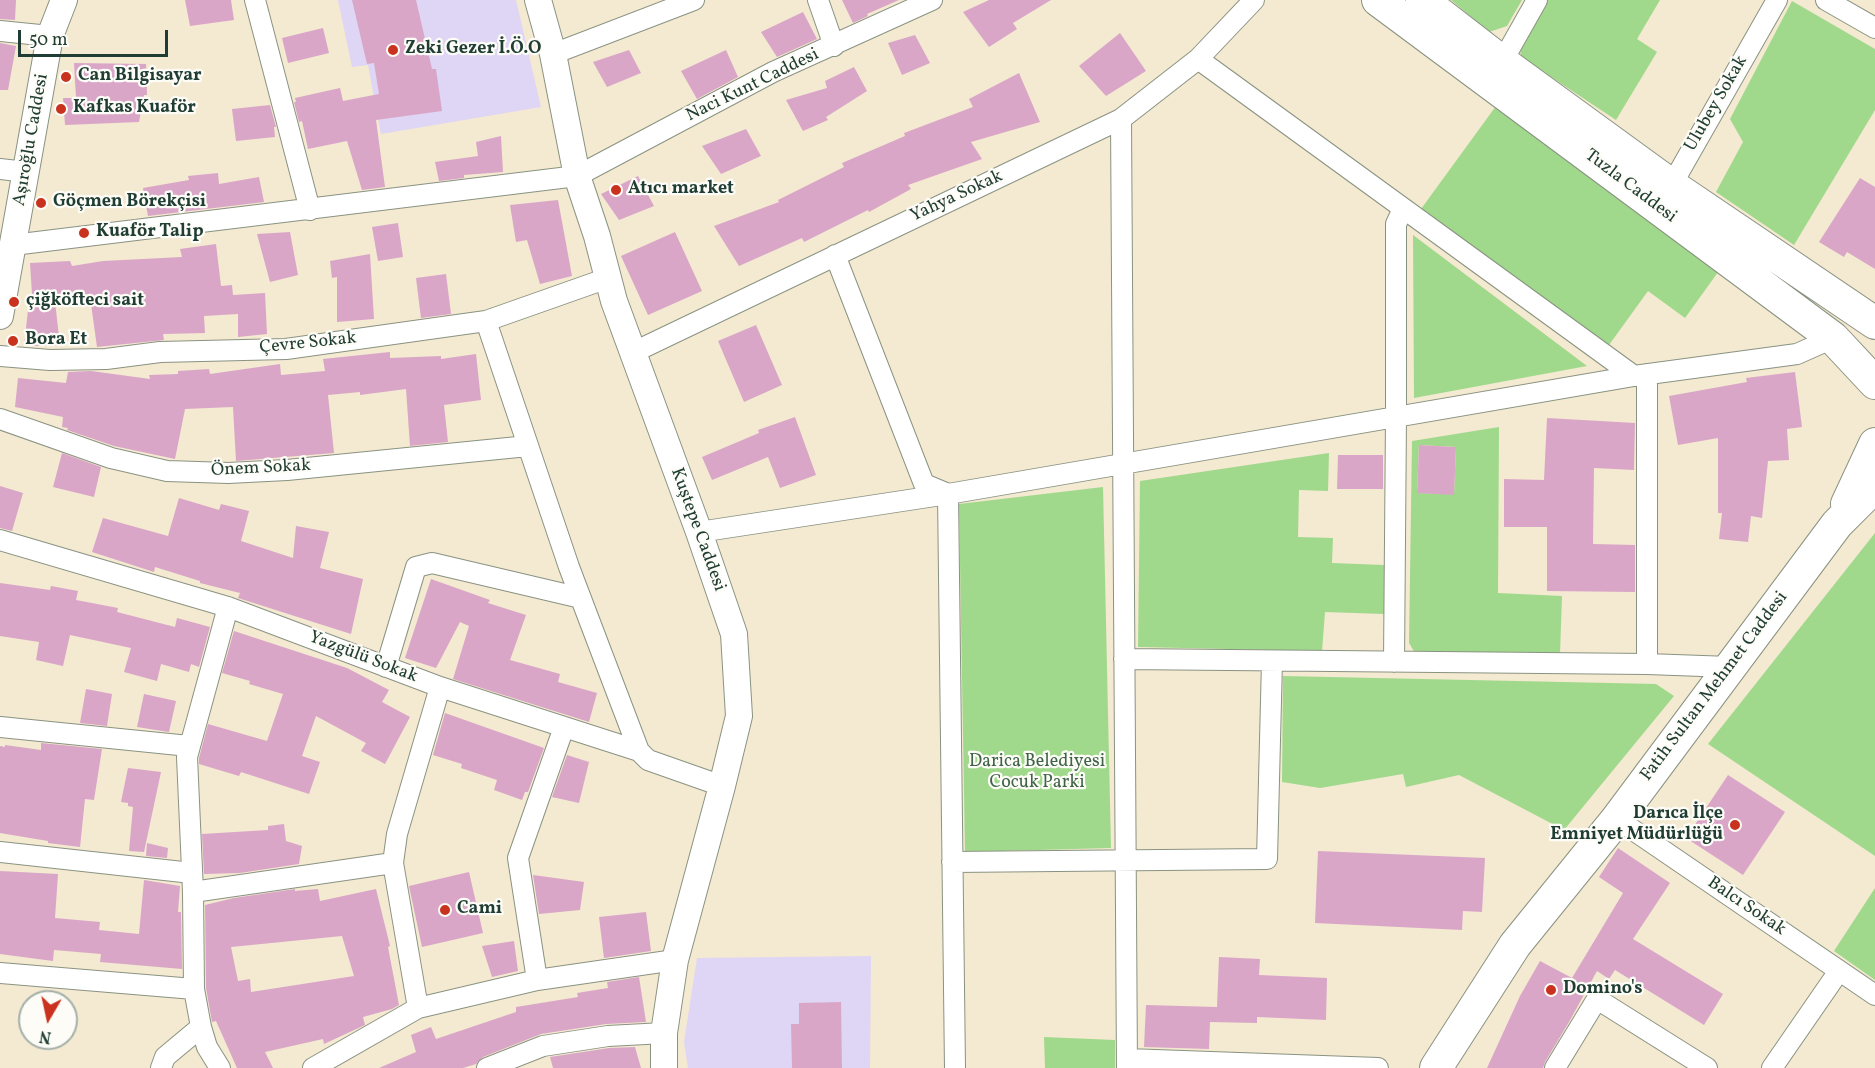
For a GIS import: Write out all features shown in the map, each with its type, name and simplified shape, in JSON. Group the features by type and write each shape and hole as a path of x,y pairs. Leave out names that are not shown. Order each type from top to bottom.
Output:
{"main road":[{"name":"Tuzla Caddesi","path":"1378,0 1665,197 1875,323"},
{"name":"Tuzla Caddesi","path":"1422,0 1502,62 1833,338 1875,384"},
{"path":"1837,524 1875,444"},
{"name":"Fatih Sultan Mehmet Caddesi","path":"1436,1068 1515,945 1617,819 1837,524 1875,486"}],"street":[{"name":"Aşıroğlu Caddesi","path":"0,316 50,36 64,0"},
{"path":"255,0 310,210"},
{"name":"Kuştepe Caddesi","path":"538,0 554,54 577,176 597,236 614,301 734,634 739,716 675,960 664,1033 664,1068"},
{"path":"554,54 694,0"},
{"path":"818,0 834,46"},
{"name":"Naci Kunt Caddesi","path":"577,176 773,72 932,0"},
{"name":"Yahya Sokak","path":"632,353 1121,119 1198,59 1254,0"},
{"path":"1502,62 1538,0"},
{"name":"Ulubey Sokak","path":"1665,197 1777,0"},
{"path":"1826,0 1875,28"},
{"path":"0,31 50,36"},
{"path":"1198,59 1403,209 1640,375"},
{"path":"1121,119 1127,1063 1378,1068"},
{"path":"0,169 26,172"},
{"path":"13,245 577,176"},
{"path":"1394,662 1396,224 1403,209"},
{"path":"835,255 924,484 948,494"},
{"name":"Çevre Sokak","path":"0,356 50,360 106,359 160,352 286,348 486,321 608,278"},
{"path":"486,321 581,598 639,751"},
{"path":"699,532 948,494 1640,375 1797,354 1833,338"},
{"path":"1640,375 1647,664"},
{"name":"Önem Sokak","path":"0,419 111,458 167,471 228,473 286,470 528,446"},
{"path":"948,494 955,1068"},
{"name":"Yazgülü Sokak","path":"0,540 228,607 440,687 639,751 648,760 722,786"},
{"path":"386,667 416,567 432,563 581,598"},
{"path":"220,1068 207,1047 194,989 193,883 187,757 228,607"},
{"path":"1124,659 1647,664 1730,667"},
{"path":"952,862 1267,859 1272,661"},
{"path":"418,1008 393,863 397,834 440,687"},
{"path":"537,980 518,858 564,727"},
{"path":"0,728 189,746"},
{"name":"Balcı Sokak","path":"1617,819 1875,996"},
{"path":"0,852 193,883 393,863"},
{"path":"313,1068 418,1008 537,980 675,960"},
{"path":"1772,1068 1839,971"},
{"path":"0,972 194,989"},
{"path":"1555,1068 1597,999 1707,1068"},
{"path":"161,1068 165,1057 201,1027"},
{"path":"487,1068 543,1046 608,1036 664,1033"}],"shaded area":[{"path":"338,0 516,0 541,107 381,134 368,65 352,67"},
{"path":"871,956 870,1068 688,1068 684,1042 697,958"}],"green space":[{"path":"1451,0 1522,0 1507,26 1489,32"},
{"path":"1547,0 1660,0 1637,39 1657,52 1616,120 1521,57 1520,48"},
{"path":"1792,1 1875,49 1875,110 1794,245 1716,192 1743,142 1730,119"},
{"path":"1496,106 1721,268 1685,318 1648,291 1609,345 1421,209"},
{"path":"1413,235 1587,366 1414,398"},
{"path":"1499,427 1498,593 1562,596 1560,654 1415,653 1409,643 1412,441","holes":["1419,445 1456,447 1454,494 1417,493"]},
{"path":"1329,453 1328,491 1299,490 1298,537 1333,538 1332,563 1384,565 1384,614 1325,612 1322,651 1138,647 1140,481"},
{"name":"Darica Belediyesi Cocuk Parki","path":"1103,487 1111,848 965,852 959,504"},
{"path":"1875,533 1875,856 1708,744"},
{"path":"1283,676 1656,684 1674,696 1564,830 1459,775 1406,787 1403,774 1320,788 1282,782"},
{"path":"1875,888 1875,980 1834,951"},
{"path":"1044,1037 1115,1040 1115,1068 1045,1068"}],"building":[{"path":"0,0 16,0 15,20 0,19"},
{"path":"185,0 231,0 234,20 190,26"},
{"path":"352,0 416,0 432,69 436,69 442,111 376,120 385,187 362,190 347,141 308,149 302,121 299,122 294,102 296,102 295,98 340,88 343,101 379,94 374,63 367,64"},
{"path":"842,0 899,0 853,23"},
{"path":"989,0 1051,0 1013,23 1017,29 989,47 963,12"},
{"path":"803,12 817,39 777,57 761,32"},
{"path":"323,28 329,53 288,63 282,38"},
{"path":"1120,33 1146,71 1106,96 1079,66"},
{"path":"915,35 930,63 902,75 888,43"},
{"path":"0,43 16,46 8,90 0,90"},
{"path":"629,50 641,73 607,87 593,62"},
{"path":"726,50 738,77 697,99 681,71"},
{"path":"74,63 146,64 147,95 144,95 139,122 65,125 63,98 76,98"},
{"path":"854,67 867,91 826,117 828,120 803,131 786,100 827,88 825,81"},
{"path":"1019,73 1040,122 971,142 982,159 908,185 911,189 869,212 868,210 804,242 802,238 739,266 714,226 779,202 778,200 844,167 842,163 905,136 904,133 973,107 969,99"},
{"path":"270,105 276,127 274,127 275,137 236,141 232,109"},
{"path":"746,129 761,156 721,174 702,146"},
{"path":"501,136 503,172 464,175 464,178 439,181 435,162 478,156 476,142"},
{"path":"218,173 219,184 259,177 264,202 148,216 143,188 189,180 188,176"},
{"path":"638,176 654,206 619,220 601,194"},
{"path":"1860,178 1875,187 1875,269 1847,252 1844,257 1819,242"},
{"path":"558,200 572,276 540,284 527,240 516,242 510,205"},
{"path":"398,223 403,257 378,261 372,227"},
{"path":"290,232 298,275 270,282 257,234"},
{"path":"675,232 702,291 648,315 621,256"},
{"path":"216,244 221,286 232,285 233,295 265,293 267,334 238,337 238,314 204,316 205,333 163,334 164,340 97,347 91,304 87,304 86,299 55,301 60,346 24,346 28,310 33,310 30,263 70,261 72,266 103,261 182,257 180,249"},
{"path":"370,254 374,319 337,322 337,277 332,278 330,261"},
{"path":"446,274 451,314 421,318 416,278"},
{"path":"756,325 782,385 744,402 718,341"},
{"path":"390,352 390,358 441,356 441,359 476,354 481,400 444,405 448,442 410,446 406,389 360,395 360,392 328,395 334,453 236,461 233,407 185,409 175,459 114,446 67,430 68,428 62,427 63,417 15,407 18,378 66,383 68,372 91,371 150,379 149,375 178,374 178,371 209,369 210,374 280,364 281,375 325,371 323,359"},
{"path":"1795,372 1802,427 1787,429 1789,460 1768,461 1762,518 1751,516 1748,542 1719,539 1722,513 1718,513 1718,438 1678,445 1669,396 1747,382 1746,378"},
{"path":"795,417 816,475 780,488 768,457 712,480 702,457 759,433 758,430"},
{"path":"1547,418 1635,423 1634,470 1594,468 1593,544 1635,545 1635,592 1547,591 1547,527 1504,527 1504,479 1544,480"},
{"path":"1419,445 1456,447 1454,495 1417,493"},
{"path":"62,453 101,467 94,497 53,487"},
{"path":"1338,455 1383,455 1383,489 1337,489"},
{"path":"0,486 23,493 12,531 0,528"},
{"path":"179,498 219,510 221,504 249,511 241,541 293,558 296,526 329,532 320,568 363,579 351,634 238,598 240,593 200,583 200,581 155,567 154,572 92,552 103,518 168,536"},
{"path":"431,579 490,600 488,603 526,615 510,660 560,674 558,682 597,693 589,722 453,679 469,626 460,622 436,668 405,658"},
{"path":"0,583 50,590 51,586 78,591 76,600 118,608 117,612 175,627 177,618 210,627 199,667 191,664 189,672 161,664 157,681 124,672 131,648 70,635 63,666 36,660 39,642 0,636"},
{"path":"234,631 347,668 389,690 382,702 410,717 385,764 361,751 366,743 316,716 302,756 320,762 309,794 241,772 239,776 199,764 208,724 267,741 283,694 222,673"},
{"path":"86,689 112,694 107,726 80,723"},
{"path":"144,694 176,701 169,732 137,727"},
{"path":"445,713 544,748 528,792 525,792 522,800 494,790 497,780 461,768 462,764 433,755"},
{"path":"41,743 102,749 94,800 85,799 80,847 0,833 0,746 41,750"},
{"path":"567,755 589,762 579,803 552,797"},
{"path":"128,768 161,772 144,852 129,851 133,807 121,802"},
{"name":"Darıca İlçe Emniyet Müdürlüğü","path":"1728,775 1785,812 1743,875 1686,838"},
{"path":"284,824 286,841 302,846 299,864 240,873 204,874 202,834 268,830 268,826"},
{"path":"147,843 168,848 167,858 146,856"},
{"path":"1618,848 1670,883 1633,939 1723,994 1704,1025 1615,970 1609,979 1597,971 1543,1068 1487,1068 1520,996 1540,961 1572,978 1623,893 1599,877"},
{"path":"1318,851 1485,858 1482,912 1463,911 1462,930 1315,923"},
{"path":"0,871 58,874 55,918 100,922 99,930 139,934 144,880 180,886 178,912 181,912 182,969 100,962 101,954 54,950 53,961 0,954"},
{"name":"Cami","path":"469,872 483,933 422,947 409,886"},
{"path":"533,875 584,882 580,910 539,914"},
{"path":"295,889 295,891 318,889 320,901 376,889 390,946 388,947 399,1005 363,1017 365,1025 324,1044 323,1039 265,1052 273,1068 237,1068 216,1021 212,1022 206,988 205,905 234,898","holes":["342,936 354,976 251,992 250,979 238,981 231,947"]},
{"path":"646,912 651,951 604,958 599,917"},
{"path":"514,941 518,971 492,977 482,946"},
{"path":"1219,957 1260,959 1259,975 1327,978 1326,1020 1257,1017 1257,1023 1210,1022 1209,1049 1144,1047 1146,1005 1217,1007"},
{"path":"639,977 646,1022 606,1024 541,1034 483,1057 476,1064 463,1068 379,1068 416,1052 411,1035 431,1027 436,1039 516,1012 516,1007 578,997 577,993 608,988 607,982"},
{"path":"841,1002 842,1068 792,1068 791,1024 799,1024 799,1003"},
{"path":"635,1047 641,1068 553,1068 550,1057 609,1048"}],"place":[{"name":"Zeki Gezer İ.Ö.O","path":"393,50"},
{"name":"Can Bilgisayar","path":"66,77"},
{"name":"Kafkas Kuaför","path":"61,109"},
{"name":"Atıcı market","path":"616,190"},
{"name":"Göçmen Börekçisi","path":"41,203"},
{"name":"Kuaför Talip","path":"84,233"},
{"name":"çiğköfteci sait","path":"14,302"},
{"name":"Bora Et","path":"13,341"},
{"name":"Darıca İlçe Emniyet Müdürlüğü","path":"1735,825"},
{"name":"Cami","path":"445,910"},
{"name":"Domino's","path":"1551,990"}]}
